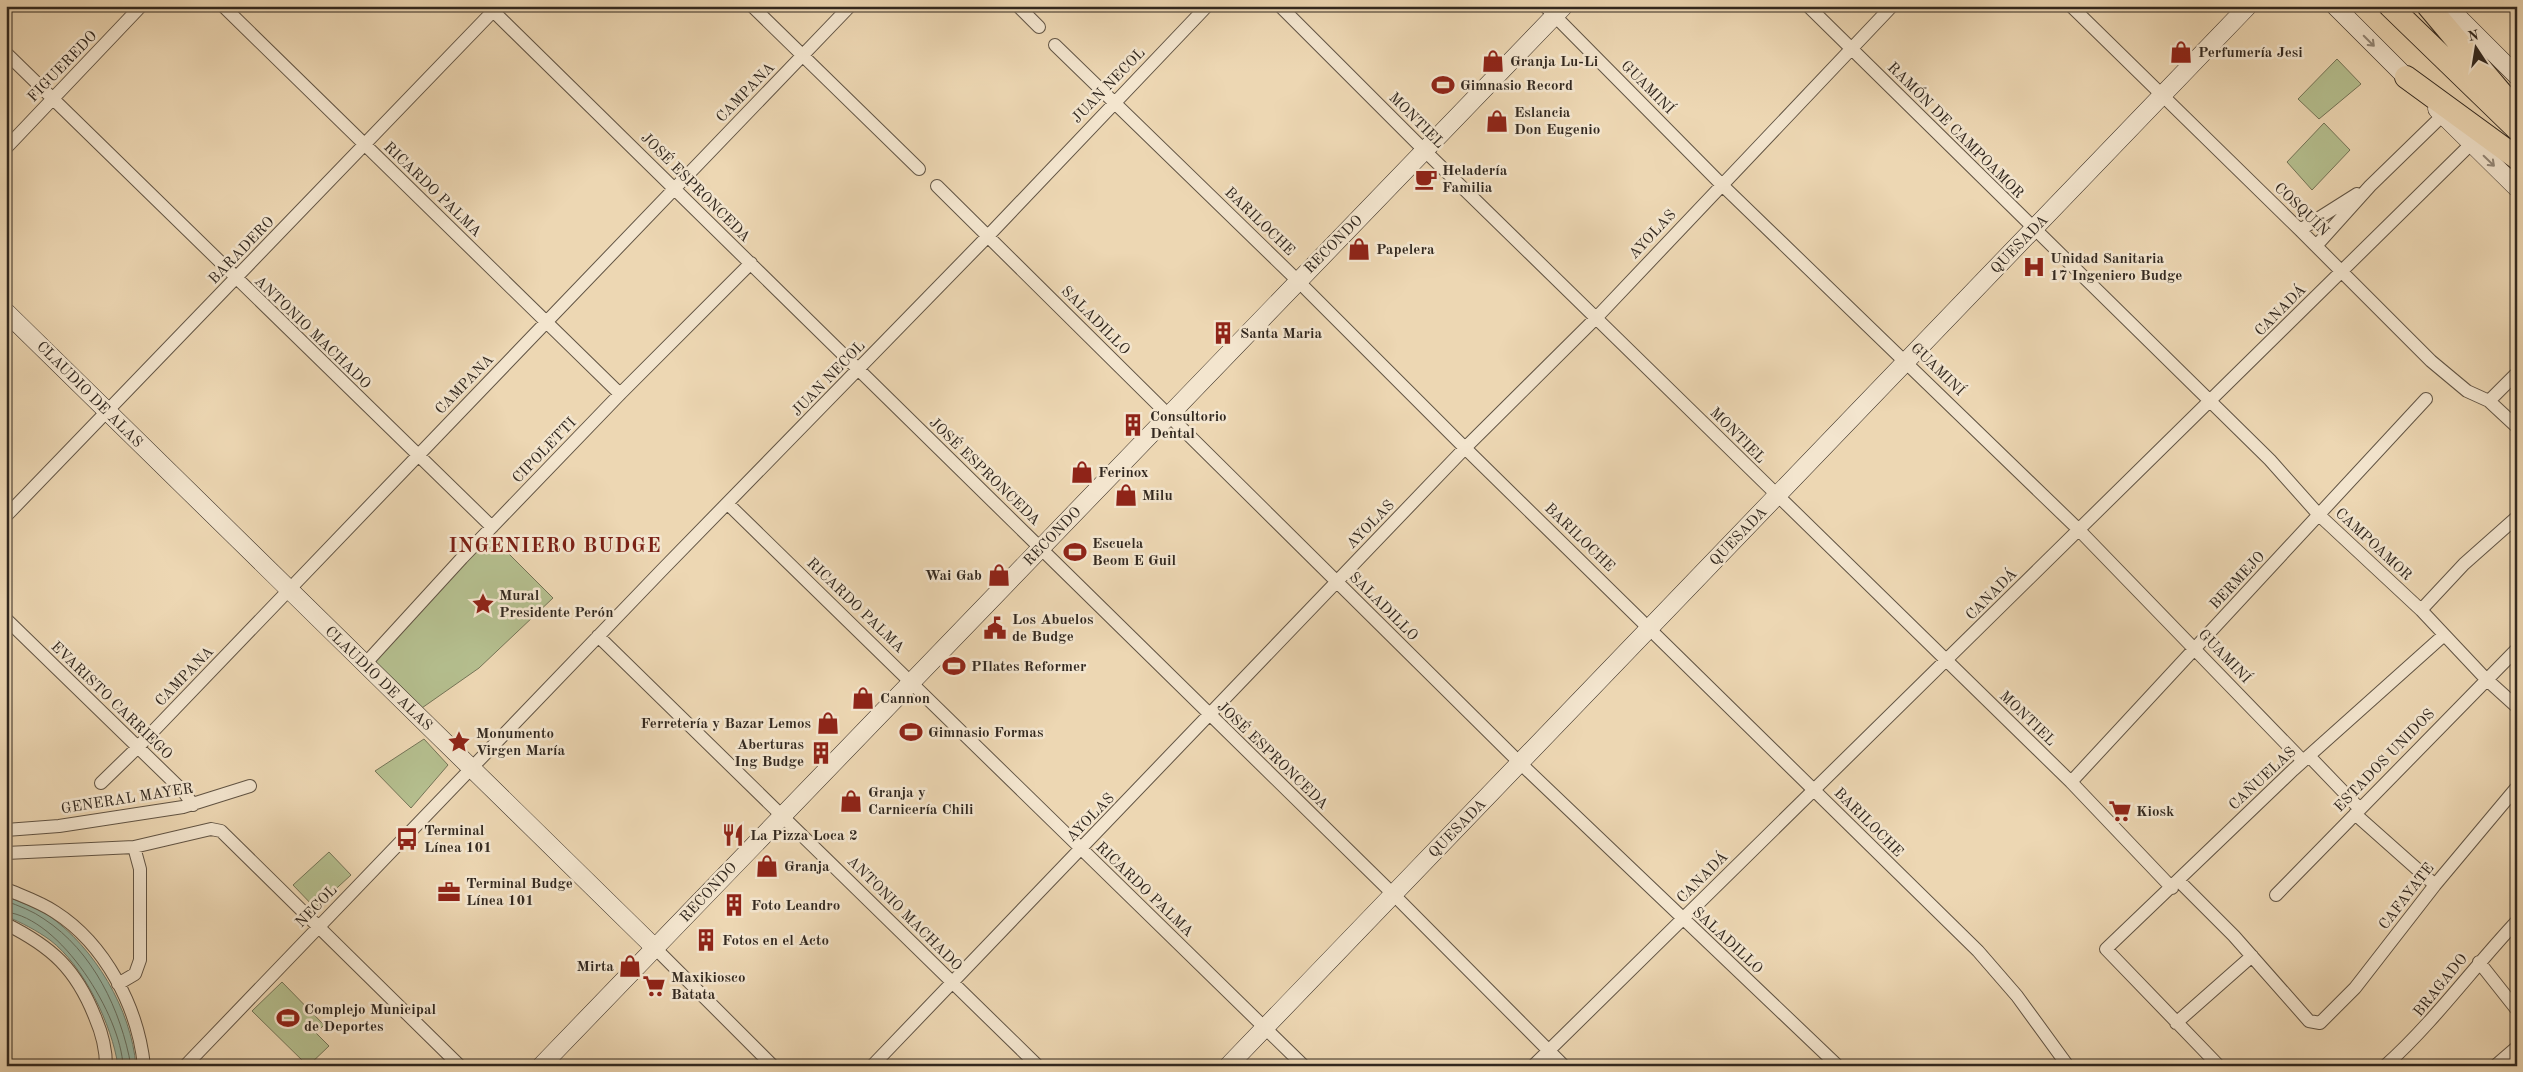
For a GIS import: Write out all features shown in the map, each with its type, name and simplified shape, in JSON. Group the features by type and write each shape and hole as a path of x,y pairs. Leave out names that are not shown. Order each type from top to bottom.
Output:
{"highway":[{"path":"2390,6 2517,129"},
{"path":"2410,6 2515,108"},
{"path":"2428,6 2515,108"},
{"path":"2406,77 2517,158"}],"street":[{"name":"FIGUEREDO","path":"6,148 141,6"},
{"name":"RICARDO PALMA","path":"223,6 620,394"},
{"path":"752,6 919,169"},
{"name":"CAMPANA","path":"101,783 137,748 850,6"},
{"path":"1018,6 1039,27"},
{"name":"JUAN NECOL","path":"470,768 988,236 1206,6"},
{"name":"MONTIEL","path":"1280,6 1777,496 2175,884 2252,956 2309,1021 2320,1023"},
{"name":"RAMÓN DE CAMPOAMOR","path":"1808,6 2211,402"},
{"name":"AYOLAS","path":"872,1066 1465,448 1597,317 1721,184 1892,6"},
{"name":"COSQUÍN","path":"2071,6 2431,361 2467,391 2489,401 2517,427"},
{"name":"QUESADA","path":"1228,1066 1777,496 1905,360 2248,6"},
{"path":"2335,6 2517,188"},
{"path":"2447,6 2517,76"},
{"name":"BARADERO","path":"6,516 364,145 493,8"},
{"name":"JOSÉ ESPRONCEDA","path":"493,8 1209,716 1393,894 1564,1066"},
{"name":"RECONDO","path":"541,1066 782,814 913,682 1298,280 1425,151 1555,9"},
{"name":"GUAMINÍ","path":"1555,9 1721,184 2078,529 2357,811 2435,885"},
{"name":"BARILOCHE","path":"1055,45 1298,280 1465,448 1992,966 2068,1066"},
{"name":"ANTONIO MACHADO","path":"6,53 235,279 492,527"},
{"path":"2316,246 2370,186 2443,115"},
{"name":"CANADÁ","path":"1532,1066 1682,920 1812,788 1947,661 2078,529 2211,402 2471,144"},
{"name":"SALADILLO","path":"937,186 1520,763 1682,920 1838,1066"},
{"path":"2300,230 2370,186"},
{"name":"CIPOLETTI","path":"364,664 620,394 750,263"},
{"name":"CLAUDIO DE ALAS","path":"6,312 655,948 772,1066"},
{"path":"2489,401 2517,373"},
{"name":"BERMEJO","path":"2071,782 2426,399"},
{"name":"CAMPOAMOR","path":"2211,402 2270,460 2320,515 2421,610 2485,678 2517,707"},
{"name":"RICARDO PALMA","path":"728,504 913,682 1081,850 1304,1066"},
{"path":"2421,610 2464,564 2515,522"},
{"name":"EVARISTO CARRIEGO","path":"6,619 184,792 193,804"},
{"name":"CAÑUELAS","path":"2176,1023 2106,949 2243,817 2444,635"},
{"name":"ANTONIO MACHADO","path":"598,636 1038,1066"},
{"name":"ESTADOS UNIDOS","path":"2276,895 2485,678 2517,649"},
{"name":"NECOL","path":"190,1064 470,768"},
{"name":"GENERAL MAYER","path":"6,830 59,826 193,804 250,786"},
{"name":"CAFAYATE","path":"2320,1023 2355,988 2435,885 2517,787"},
{"path":"6,853 134,847 211,829 221,831 460,1066"},
{"path":"118,984 134,974 140,960 140,869 134,847"},
{"path":"6,889 55,912 74,927 103,959 118,984 138,1031 144,1066"},
{"name":"BRAGADO","path":"2386,1066 2428,1026 2479,962 2517,921"},
{"path":"6,924 30,936 49,949 74,974 99,1026 105,1048 106,1066"},
{"path":"2219,1066 2176,1023 2252,956"},
{"path":"2479,962 2517,1010"},
{"path":"2495,1066 2517,1047"}],"green space":[{"path":"2337,59 2361,84 2319,119 2298,99"},
{"path":"2324,123 2350,150 2312,190 2287,162"},
{"path":"490,535 553,598 479,668 419,710 371,664"},
{"path":"424,739 448,765 411,808 375,771"},
{"path":"329,852 351,875 315,908 293,885"},
{"name":"Complejo Municipal de Deportes","path":"282,982 324,1025 316,1033 329,1046 308,1066 252,1011"}],"water":[{"path":"6,896 48,915 81,945 95,962 108,982 127,1023 133,1044 136,1066 118,1066 110,1033 85,980 62,951 50,940 6,916"}],"place":[{"name":"Perfumería Jesi","path":"2181,52"},
{"name":"Granja Lu-Li","path":"1493,61"},
{"name":"Gimnasio Record","path":"1443,85"},
{"name":"Eslancia Don Eugenio","path":"1497,121"},
{"name":"Heladería Familia","path":"1426,179"},
{"name":"Papelera","path":"1359,249"},
{"name":"Unidad Sanitaria 17 Ingeniero Budge","path":"2034,267"},
{"name":"Santa Maria","path":"1223,333"},
{"name":"Consultorio Dental","path":"1133,425"},
{"name":"Ferinox","path":"1082,472"},
{"name":"Milu","path":"1126,495"},
{"name":"Escuela Beom E Guil","path":"1075,552"},
{"name":"Wai Gab","path":"999,575"},
{"name":"Mural Presidente Perón","path":"483,604"},
{"name":"Los Abuelos de Budge","path":"995,628"},
{"name":"PIlates Reformer","path":"954,666"},
{"name":"Cannon","path":"863,698"},
{"name":"Ferretería y Bazar Lemos","path":"828,723"},
{"name":"Gimnasio Formas","path":"911,732"},
{"name":"Monumento Virgen María","path":"459,742"},
{"name":"Aberturas Ing Budge","path":"821,753"},
{"name":"Granja y Carnicería Chili","path":"851,801"},
{"name":"Kiosk","path":"2120,811"},
{"name":"La Pizza Loca 2","path":"733,835"},
{"name":"Terminal Línea 101","path":"407,839"},
{"name":"Granja","path":"767,866"},
{"name":"Terminal Budge Línea 101","path":"449,892"},
{"name":"Foto Leandro","path":"734,905"},
{"name":"Fotos en el Acto","path":"706,940"},
{"name":"Mirta","path":"630,966"},
{"name":"Maxikiosco Batata","path":"654,986"},
{"name":"Complejo Municipal de Deportes","path":"288,1018"}],"district":[{"name":"INGENIERO BUDGE","path":"555,545"}]}
